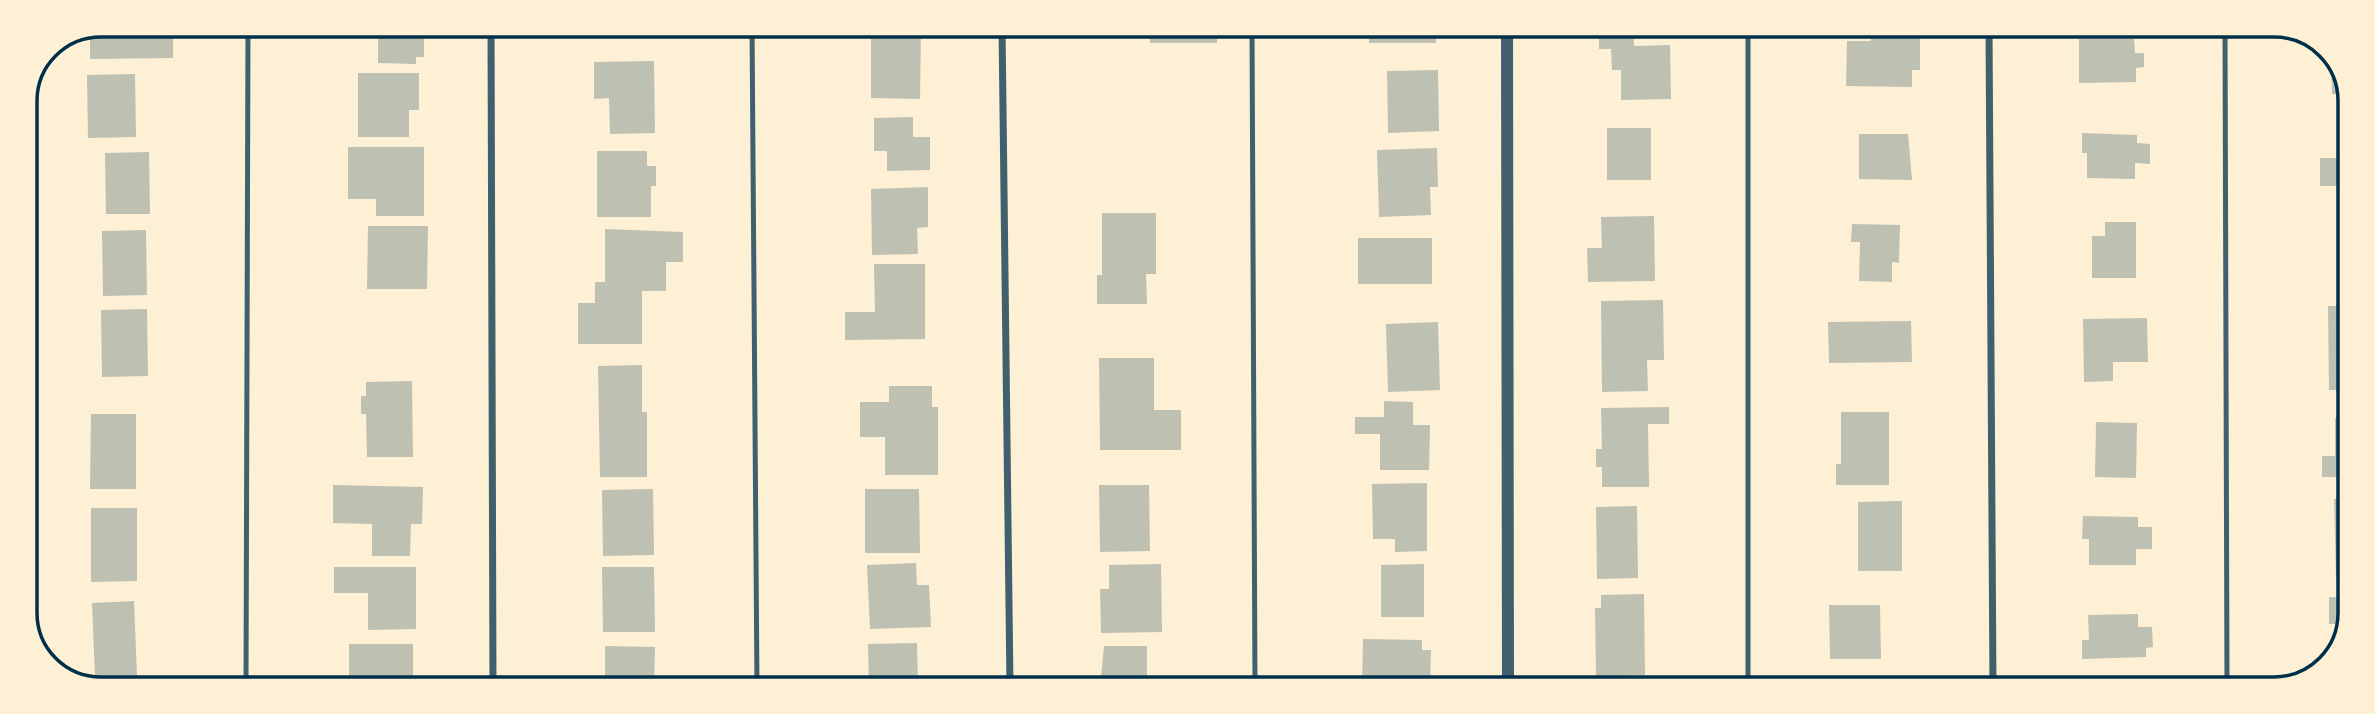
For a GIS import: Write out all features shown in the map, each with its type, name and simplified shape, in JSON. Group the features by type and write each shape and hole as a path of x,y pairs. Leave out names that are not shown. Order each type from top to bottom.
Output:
{"street":[{"path":"491,37 493,677"},
{"path":"1002,37 1010,677"},
{"path":"1507,37 1508,677"},
{"path":"1989,37 1993,677"}],"lane":[{"path":"246,677 248,37"},
{"path":"751,37 757,677"},
{"path":"1252,37 1255,677"},
{"path":"1748,37 1748,677"},
{"path":"2225,37 2227,677"}],"building":[{"path":"173,37 173,58 90,59 90,38"},
{"path":"378,37 424,37 424,57 416,57 416,64 378,63"},
{"path":"871,37 921,37 920,99 871,98"},
{"path":"1150,37 1217,37 1217,43 1150,43"},
{"path":"1369,37 1436,37 1436,43 1369,43"},
{"path":"1599,37 1634,37 1634,46 1670,45 1671,99 1621,100 1621,70 1612,70 1611,49 1599,49"},
{"path":"1871,37 1920,37 1920,70 1912,70 1912,87 1846,86 1847,41 1871,41"},
{"path":"2079,39 2134,39 2135,53 2144,53 2144,67 2136,68 2136,82 2079,83"},
{"path":"654,61 655,133 610,134 609,98 594,99 594,62"},
{"path":"1438,70 1439,131 1388,133 1387,71"},
{"path":"2331,71 2338,94 2332,94"},
{"path":"358,73 419,73 419,110 409,110 409,137 358,137"},
{"path":"135,74 136,137 88,138 87,75"},
{"path":"913,117 913,137 930,137 930,170 887,171 887,151 874,151 874,118"},
{"path":"1607,128 1651,128 1651,180 1607,180"},
{"path":"2082,133 2137,135 2137,143 2150,144 2150,164 2135,163 2135,179 2087,178 2087,153 2082,153"},
{"path":"1859,134 1908,134 1912,180 1859,179"},
{"path":"348,147 424,147 424,216 376,216 376,199 348,199"},
{"path":"1437,148 1438,187 1430,187 1431,215 1379,217 1377,150"},
{"path":"597,151 647,151 647,166 656,166 656,186 651,186 651,217 597,217"},
{"path":"149,152 150,214 106,214 105,153"},
{"path":"2320,158 2338,158 2338,186 2320,186"},
{"path":"928,187 928,227 917,228 918,254 872,255 871,189"},
{"path":"1102,213 1156,213 1156,274 1146,274 1147,304 1097,304 1097,275 1102,275"},
{"path":"1654,216 1655,281 1588,282 1587,248 1602,248 1601,217"},
{"path":"2105,222 2136,222 2136,278 2092,278 2092,236 2105,236"},
{"path":"1852,224 1900,225 1899,263 1892,262 1892,282 1859,281 1860,242 1851,242"},
{"path":"368,226 428,226 427,289 367,289"},
{"path":"605,229 683,232 683,262 666,262 666,291 642,291 642,344 578,344 578,303 595,303 595,282 605,282"},
{"path":"146,230 147,295 103,296 102,231"},
{"path":"1358,238 1432,238 1432,284 1358,284"},
{"path":"874,264 925,264 925,339 845,340 845,312 875,312"},
{"path":"1663,300 1664,360 1647,360 1648,391 1602,392 1601,301"},
{"path":"2328,306 2338,306 2338,390 2329,390"},
{"path":"147,309 148,376 102,377 101,310"},
{"path":"2147,318 2148,362 2113,362 2113,381 2084,382 2083,319"},
{"path":"1911,321 1912,362 1829,363 1828,322"},
{"path":"1438,322 1440,390 1388,392 1386,324"},
{"path":"1099,358 1154,358 1154,410 1181,410 1181,450 1100,450"},
{"path":"642,365 642,412 647,412 647,477 600,477 598,366"},
{"path":"412,381 413,457 367,457 366,414 361,414 361,396 366,396 366,382"},
{"path":"889,386 932,386 932,407 938,407 938,475 885,475 885,437 860,437 860,402 889,402"},
{"path":"1384,401 1413,402 1413,425 1430,425 1429,470 1380,470 1380,434 1355,434 1355,417 1384,417"},
{"path":"1669,407 1669,424 1648,424 1649,487 1602,487 1602,467 1596,467 1596,449 1602,449 1601,408"},
{"path":"1841,412 1889,412 1889,485 1836,485 1836,464 1841,464"},
{"path":"91,414 136,414 136,489 90,489"},
{"path":"2335,418 2338,418 2338,477 2322,477 2322,456 2335,456"},
{"path":"2096,422 2137,423 2136,478 2095,477"},
{"path":"1427,483 1427,551 1395,552 1395,539 1373,539 1372,484"},
{"path":"333,485 423,487 422,524 411,524 410,556 372,556 372,524 333,523"},
{"path":"1099,485 1149,485 1150,551 1100,552"},
{"path":"653,489 654,555 603,556 602,490"},
{"path":"865,489 919,489 920,553 865,553"},
{"path":"2334,499 2338,499 2338,578"},
{"path":"1902,501 1902,571 1858,571 1858,502"},
{"path":"1637,506 1638,578 1597,579 1596,507"},
{"path":"91,508 137,508 137,581 91,582"},
{"path":"2083,516 2138,517 2138,527 2152,527 2152,549 2136,549 2136,565 2089,565 2089,539 2082,539"},
{"path":"916,563 917,585 929,585 931,627 870,629 867,565"},
{"path":"1161,564 1162,632 1101,633 1100,589 1109,589 1109,565"},
{"path":"1424,564 1424,617 1381,617 1381,565"},
{"path":"334,567 416,567 416,629 368,630 368,593 334,593"},
{"path":"602,567 654,567 655,632 603,632"},
{"path":"1644,594 1645,675 1596,676 1595,608 1601,608 1601,595"},
{"path":"2329,597 2338,597 2338,624 2329,624"},
{"path":"134,601 137,676 95,677 92,603"},
{"path":"1829,605 1880,605 1881,659 1830,659"},
{"path":"2138,614 2138,627 2152,627 2153,647 2146,648 2146,657 2082,659 2082,640 2089,640 2088,615"},
{"path":"1363,639 1422,640 1422,650 1431,650 1430,677 1362,677"},
{"path":"917,643 918,677 869,677 868,644"},
{"path":"349,644 413,644 413,677 349,677"},
{"path":"605,646 655,647 654,677 605,677"},
{"path":"1104,646 1147,646 1147,677 1101,677"}]}
